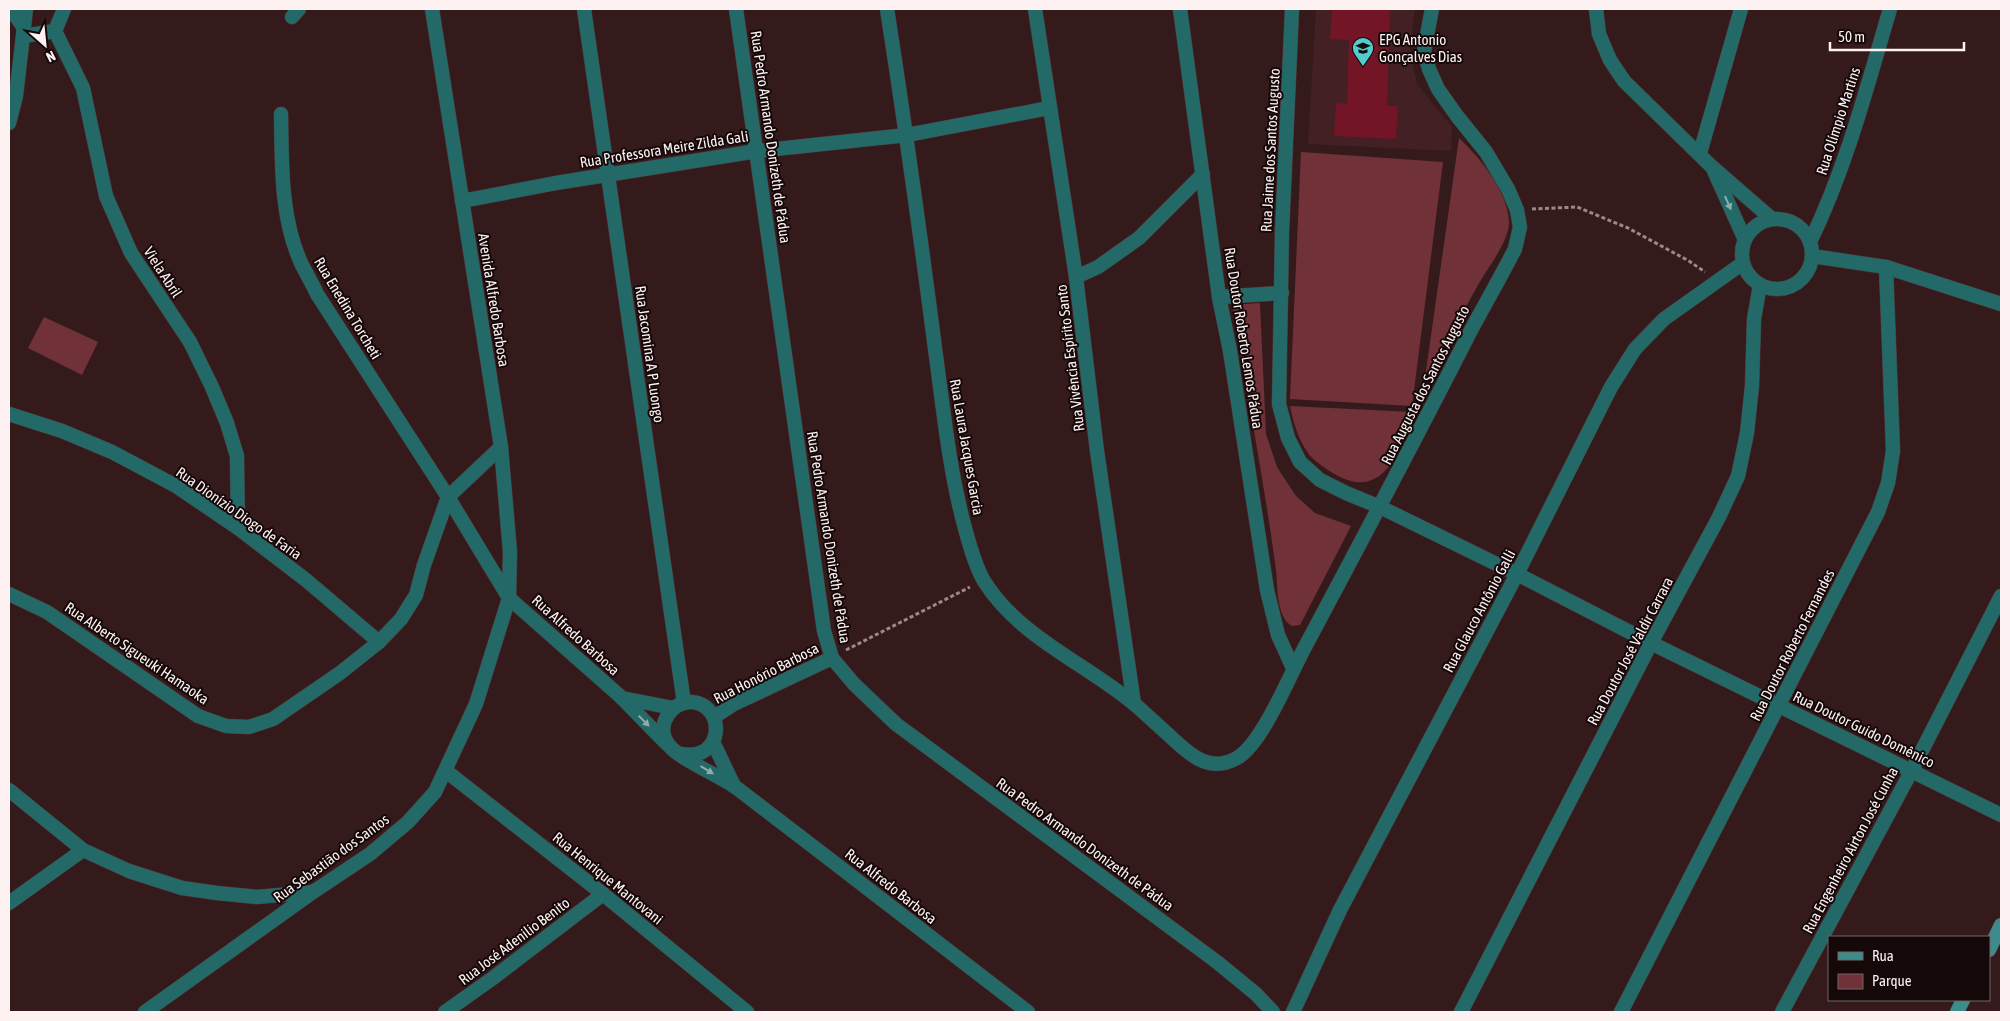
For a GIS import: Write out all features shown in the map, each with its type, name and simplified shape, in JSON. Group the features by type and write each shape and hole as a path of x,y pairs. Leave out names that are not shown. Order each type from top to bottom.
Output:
{"main road":[{"path":"1990,948 2001,926"}],"street":[{"path":"10,9 24,32"},
{"path":"9,123 16,96 26,9"},
{"path":"24,32 55,31 64,9"},
{"name":"Avenida Alfredo Barbosa","path":"432,9 501,448 510,552 509,598"},
{"name":"Rua Jacomina A P Luongo","path":"584,9 608,175 678,706"},
{"name":"Rua Pedro Armando Donizeth de Pádua","path":"736,9 823,622 832,658 854,684 896,724 1217,962 1256,994 1273,1012"},
{"name":"Rua Laura Jacques Garcia","path":"887,9 949,448 960,509 972,555 984,580 1000,602 1023,625 1134,704 1190,755 1202,762 1215,765 1226,763"},
{"name":"Rua Vivência Espírito Santo","path":"1035,9 1076,276 1097,451 1134,704"},
{"name":"Rua Doutor Roberto Lemos Pádua","path":"1180,9 1220,297 1268,590 1278,634 1293,668"},
{"name":"Rua Jaime dos Santos Augusto","path":"1292,9 1282,232 1279,404 1288,438 1300,462 1320,480 1364,500"},
{"name":"Rua Augusta dos Santos Augusto","path":"1226,763 1239,757 1256,741 1515,249 1520,227 1517,210 1508,189 1486,152 1457,116 1438,89 1432,76 1424,51 1432,9"},
{"path":"1596,9 1599,34 1610,60 1624,81 1643,102 1700,153 1711,166 1772,219"},
{"path":"1700,153 1741,9"},
{"name":"Rua Olímpio Martins","path":"1811,249 1854,126 1890,9"},
{"name":"Viela Abril","path":"55,31 83,88 106,196 131,253 190,342 227,423 238,456 238,528"},
{"name":"Rua Professora Meire Zilda Gali","path":"462,200 756,151 906,135 1049,108"},
{"name":"Rua Enedina Torcheti","path":"280,114 284,192 290,228 300,262 317,294 448,497 509,598"},
{"path":"1711,166 1745,240"},
{"path":"1076,276 1098,267 1139,238 1203,174"},
{"path":"1772,219 1784,220 1795,224 1804,232 1811,249 1809,267 1803,277 1794,284 1783,288 1760,285 1753,280 1743,264 1742,252 1745,240 1751,230 1761,223 1772,219"},
{"path":"1811,249 1886,267 2001,304"},
{"name":"Rua Glauco Antônio Galli","path":"1292,1012 1340,910 1518,574 1611,387 1635,349 1664,318 1743,264"},
{"name":"Rua Doutor Roberto Fernandes","path":"1621,1012 1874,520 1888,483 1893,452 1886,267"},
{"name":"Rua Doutor José Valdir Carrara","path":"1461,1012 1651,643 1719,517 1738,476 1747,433 1752,386 1754,319 1760,285"},
{"path":"1220,297 1282,293"},
{"name":"Rua Dionízio Diogo de Faria","path":"9,414 62,431 112,452 176,486 238,528 306,580 379,642"},
{"name":"Rua Alberto Sigueuki Hamaoka","path":"9,594 46,612 198,716 226,726 249,727 273,719 340,673 379,642 401,619 416,595 424,565 448,497 501,448"},
{"name":"Rua Doutor Guido Domênico","path":"1364,500 1518,574 1651,643 2001,815"},
{"name":"Rua Engenheiro Airton José Cunha","path":"1782,1012 1912,770 2001,596"},
{"name":"Rua Alfredo Barbosa","path":"509,598 621,697 667,744"},
{"name":"Rua Sebastião dos Santos","path":"144,1012 313,892 370,854 408,822 435,792 476,704 509,598"},
{"name":"Rua Honório Barbosa","path":"714,717 734,704 832,658"},
{"name":"Rua Alfredo Barbosa","path":"621,697 678,706"},
{"path":"692,702 701,705 714,717 716,734 708,749 690,756 681,754 667,744 663,729 664,722 678,706 692,702"},
{"name":"Rua Alfredo Barbosa","path":"713,742 734,786"},
{"name":"Rua Alfredo Barbosa","path":"681,754 734,786 1028,1012"},
{"name":"Rua Henrique Mantovani","path":"446,771 603,894 746,1012"},
{"path":"9,790 83,850 129,871 182,888 257,897 313,892"},
{"path":"9,903 83,850"},
{"name":"Rua José Adenilio Benito","path":"445,1012 603,894"}],"path":[{"path":"1517,210 1577,207 1628,228 1689,261 1718,282"},
{"path":"832,658 984,580"}],"shaded area":[{"name":"EPG Antonio Gonçalves Dias","path":"1316,9 1415,9 1410,50 1417,84 1452,127 1451,151 1308,144"}],"green space":[{"path":"1459,138 1484,165 1498,186 1507,209 1508,229 1497,254 1425,378"},
{"path":"1301,152 1443,162 1412,406 1290,399"},
{"path":"1260,303 1266,434 1277,467 1296,496 1315,513 1351,526 1300,625 1292,626 1287,622 1280,609 1266,503 1232,305"},
{"path":"44,317 98,342 82,375 28,348"},
{"path":"1290,406 1412,412 1390,465 1375,479 1359,482 1350,481 1334,474 1310,455 1304,448 1294,424"}],"building":[{"path":"1332,9 1390,9 1387,106 1398,106 1396,139 1334,136 1336,103 1347,104 1349,40 1330,39"}],"place":[{"name":"EPG Antonio Gonçalves Dias","path":"1363,67"}]}
